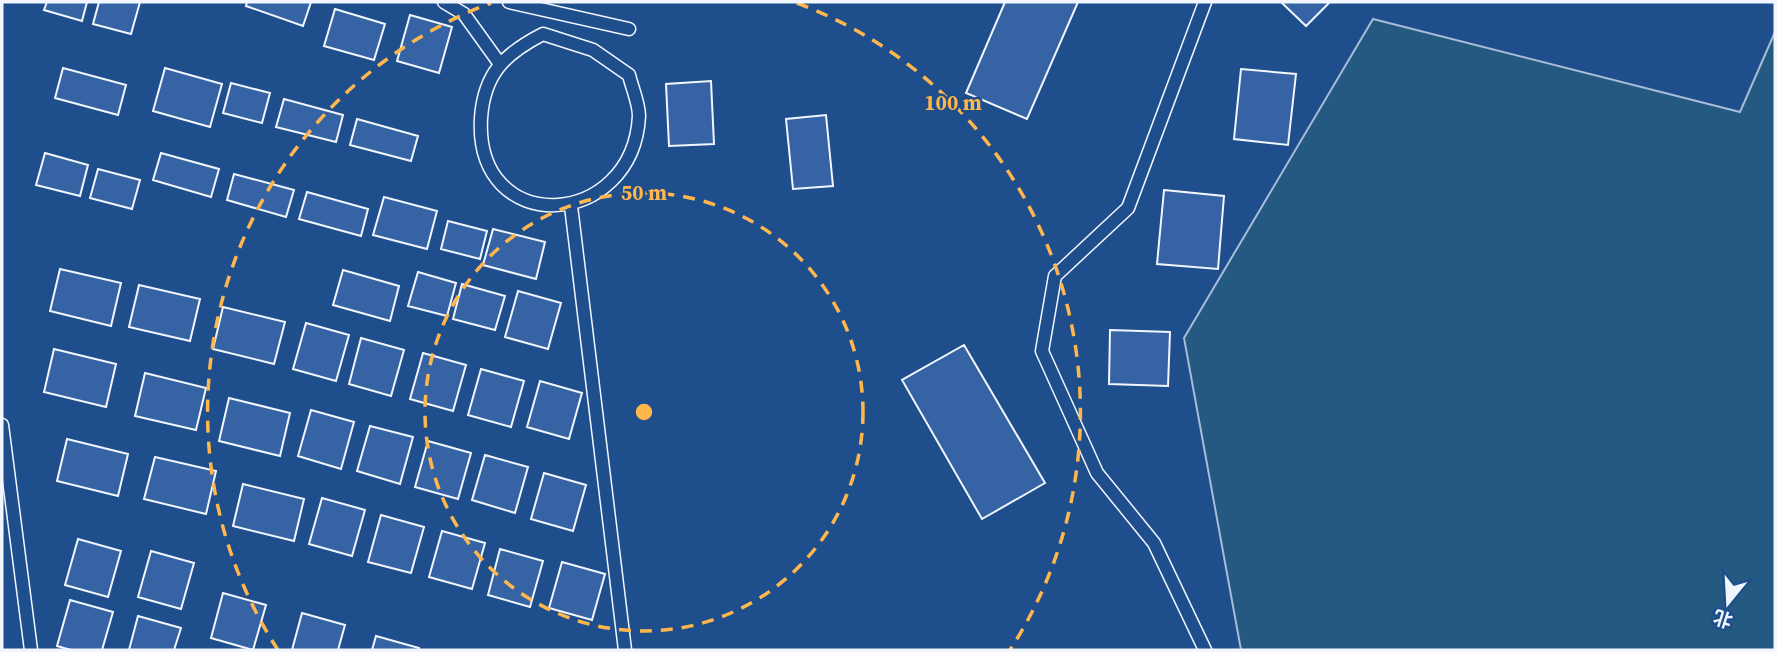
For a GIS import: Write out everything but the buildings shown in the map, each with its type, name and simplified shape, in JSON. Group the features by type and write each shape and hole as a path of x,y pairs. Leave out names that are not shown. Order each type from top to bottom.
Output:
{"lane":[{"path":"444,2 464,14 500,64"},
{"path":"509,2 629,29"},
{"path":"1205,2 1128,208 1055,276 1042,351 1097,473 1154,543 1205,650"},
{"path":"543,34 593,50 629,75 639,114 633,152 612,182 571,206 539,207 508,191 487,162 480,133 483,94 500,64 516,47 543,34"},
{"path":"571,206 625,650"},
{"path":"2,425 31,650"}],"shaded area":[{"path":"1373,19 1740,112 1775,32 1775,650 1241,650 1184,338"}]}
